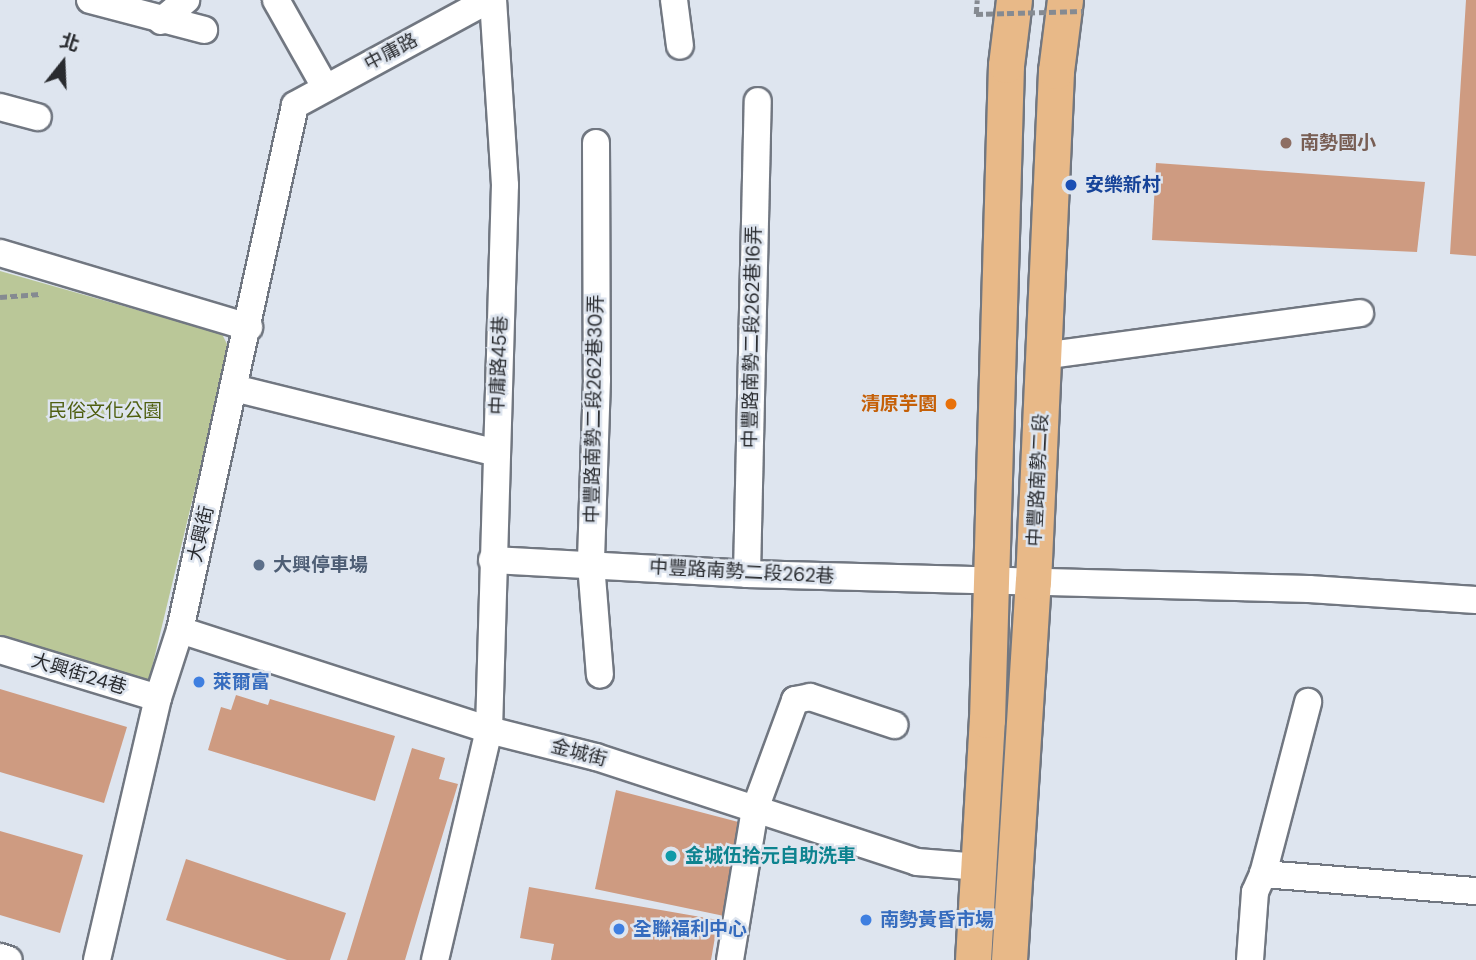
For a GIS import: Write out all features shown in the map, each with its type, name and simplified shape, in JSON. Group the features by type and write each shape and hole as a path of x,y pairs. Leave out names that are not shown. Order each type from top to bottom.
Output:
{"main road":[{"path":"974,960 991,581 1006,65 1014,0"},
{"name":"中豐路南勢二段","path":"1010,960 1033,582 1056,71 1074,5"}],"street":[{"path":"90,0 161,21 204,30"},
{"path":"161,21 186,0"},
{"path":"276,0 325,87"},
{"name":"中庸路","path":"295,105 491,0"},
{"name":"中庸路45巷","path":"435,960 489,730 505,185 491,0"},
{"path":"674,0 680,46"},
{"name":"中豐路南勢二段262巷16弄","path":"747,574 758,101"},
{"name":"大興街","path":"97,960 158,698 180,631 249,327 295,105"},
{"path":"0,107 38,117"},
{"name":"中豐路南勢二段262巷30弄","path":"596,143 597,379 591,564 600,675"},
{"path":"0,253 249,327"},
{"path":"1043,356 1360,313"},
{"path":"234,387 496,453"},
{"name":"中豐路南勢二段262巷","path":"492,560 747,574 1309,589 1476,600"},
{"name":"金城街","path":"180,631 489,730 596,757 917,862 980,867"},
{"name":"大興街24巷","path":"0,650 158,698"},
{"path":"730,960 755,809 795,700 810,696 894,725"},
{"path":"1250,960 1255,892 1263,874 1308,702"},
{"path":"1263,874 1476,891"},
{"path":"0,957 9,960"}],"path":[{"path":"977,0 976,14 1074,5"}],"green space":[{"name":"民俗文化公園","path":"0,271 222,334 229,348 148,684 0,639"}],"building":[{"path":"1466,0 1476,0 1476,256 1450,254"},
{"path":"1156,163 1425,182 1417,252 1152,240"},
{"path":"0,689 127,727 104,803 0,772"},
{"path":"236,695 268,705 270,699 395,736 375,801 208,750 221,707 231,710"},
{"path":"412,748 445,758 439,779 458,784 405,960 347,960"},
{"name":"金城伍拾元自助洗車","path":"616,790 746,824 729,917 595,889"},
{"path":"0,831 83,855 60,933 0,915"},
{"path":"186,859 346,913 330,960 287,960 166,920"},
{"name":"全聯福利中心","path":"529,887 718,920 711,960 551,960 554,944 520,938"}],"place":[{"name":"南勢國小","path":"1286,143"},
{"name":"安樂新村","path":"1071,185"},
{"name":"清原芋園","path":"951,404"},
{"name":"大興停車場","path":"259,565"},
{"name":"萊爾富","path":"199,682"},
{"name":"金城伍拾元自助洗車","path":"671,856"},
{"name":"南勢黃昏市場","path":"866,920"},
{"name":"全聯福利中心","path":"619,929"}]}
